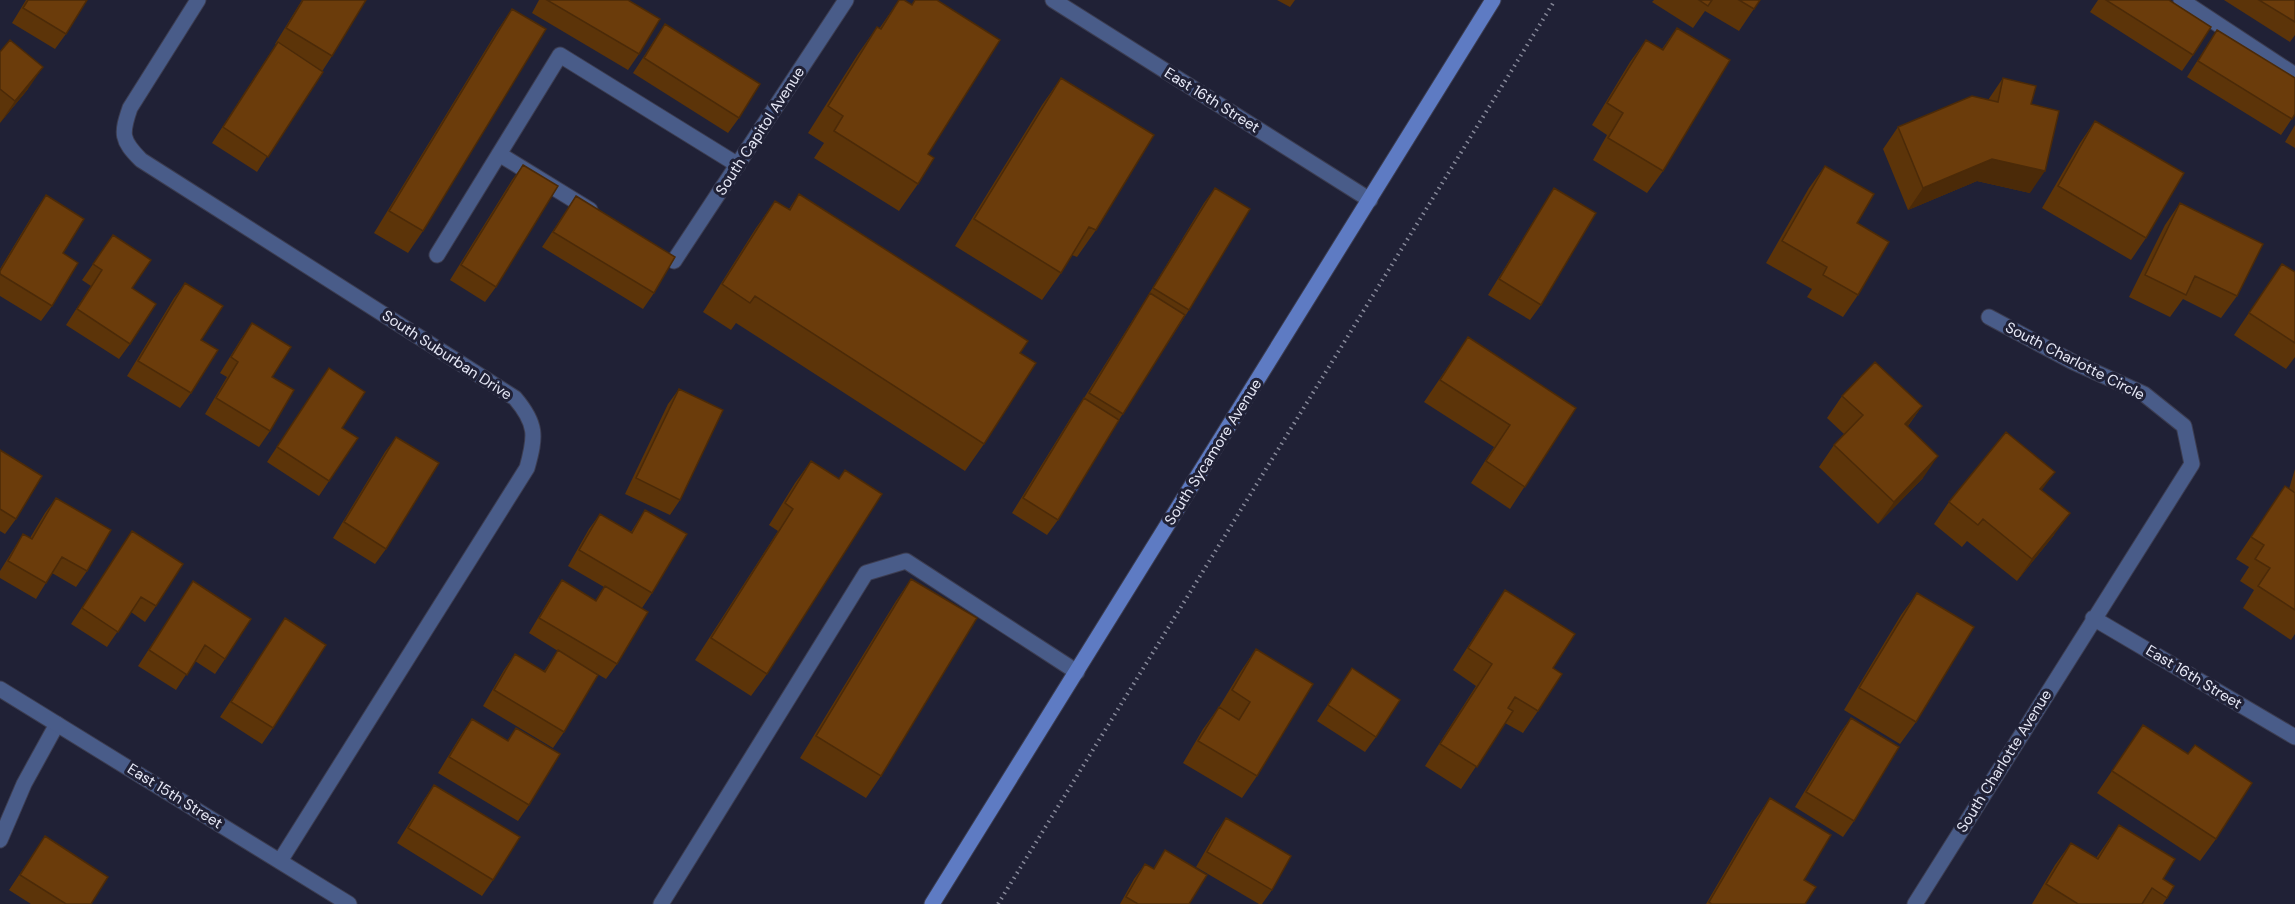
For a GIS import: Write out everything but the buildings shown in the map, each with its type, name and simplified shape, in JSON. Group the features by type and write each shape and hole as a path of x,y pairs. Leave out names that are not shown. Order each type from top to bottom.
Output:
{"main road":[{"name":"South Sycamore Avenue","path":"932,904 1493,0"}],"street":[{"name":"South Suburban Drive","path":"198,0 130,108 123,127 126,145 141,160 515,398 534,427 533,446 527,468 280,861"},
{"name":"South Capitol Avenue","path":"670,258 738,165 846,0"},
{"name":"East 16th Street","path":"1053,0 1370,200"},
{"path":"2181,0 2295,75"},
{"path":"437,255 560,55 738,165"},
{"path":"499,154 606,219"},
{"name":"South Charlotte Circle","path":"1989,318 2073,362 2144,394 2184,426 2192,464 2093,618"},
{"path":"661,904 866,573 906,561 1077,672"},
{"name":"East 16th Street","path":"2093,618 2295,737"},
{"name":"South Charlotte Avenue","path":"1915,904 2093,618"},
{"name":"East 15th Street","path":"0,689 349,904"},
{"path":"0,840 24,784 57,724"}],"path":[{"path":"998,904 1556,0"}]}
